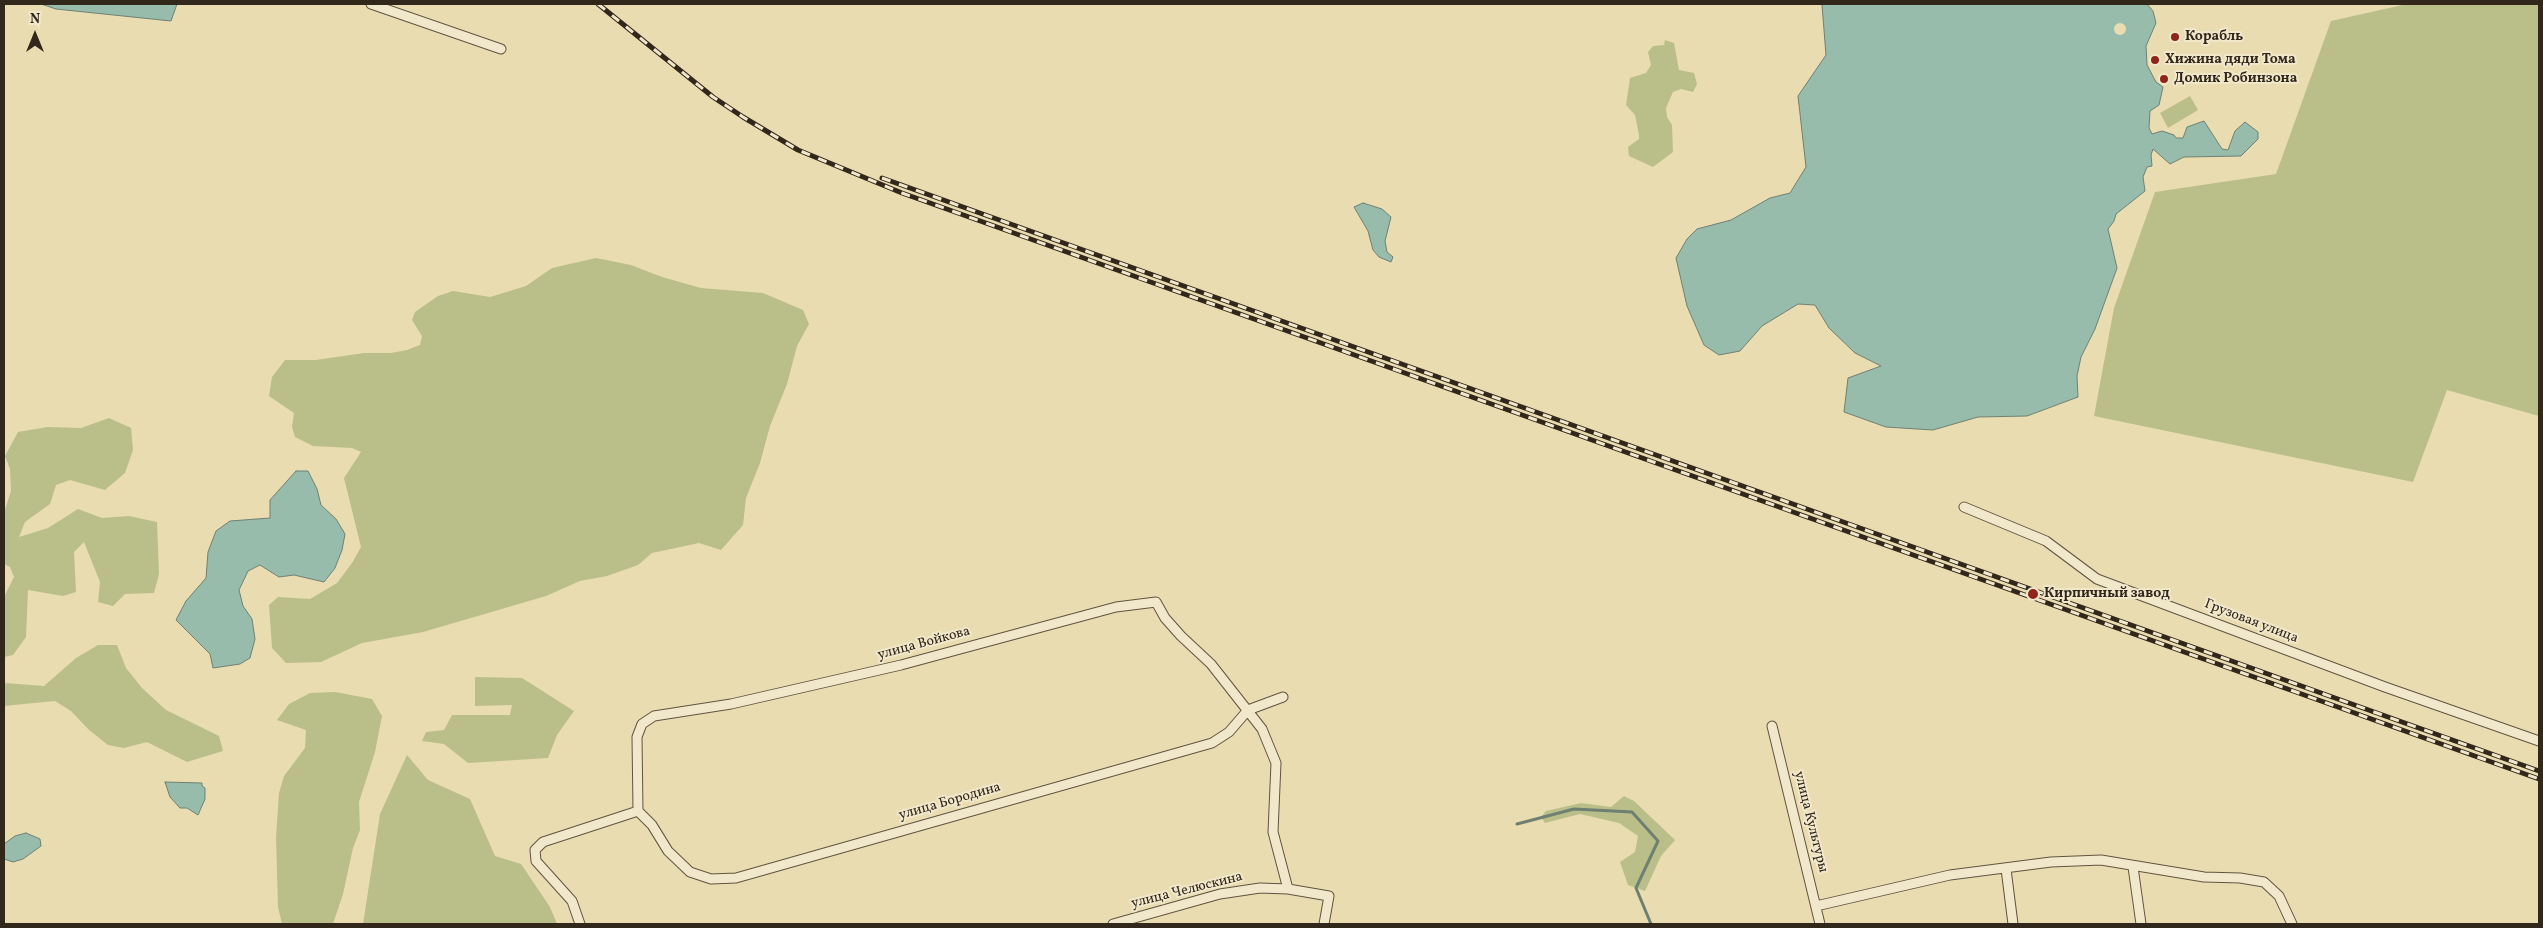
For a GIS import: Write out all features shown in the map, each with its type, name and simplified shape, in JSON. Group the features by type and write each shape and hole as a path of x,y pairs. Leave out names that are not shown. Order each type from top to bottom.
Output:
{"street":[{"path":"371,4 501,49"},
{"name":"Грузовая улица","path":"1964,507 2046,541 2097,579 2385,687 2539,741"},
{"name":"улица Войкова","path":"638,811 637,737 642,724 654,716 731,704 901,665 1116,607 1156,602 1181,636 1211,664 1248,710"},
{"name":"улица Бородина","path":"638,811 652,825 668,852 690,872 711,879 736,878 1212,743 1229,732 1248,710 1283,697"},
{"path":"1248,710 1262,729 1276,763 1273,832 1288,889"},
{"name":"улица Культуры","path":"1772,726 1820,924"},
{"path":"580,924 572,901 536,861 535,850 543,842 638,811"},
{"path":"1816,906 1950,876 2052,862 2101,860 2133,867 2204,877 2240,878 2264,882 2279,896 2292,924"},
{"path":"2133,867 2141,924"},
{"path":"2006,869 2013,924"},
{"name":"улица Челюскина","path":"1113,924 1240,890 1288,889 1329,896 1324,924"}],"green space":[{"path":"2407,4 2539,4 2539,416 2447,390 2413,482 2094,416 2114,308 2155,192 2276,174 2331,21"},
{"path":"1665,40 1674,43 1679,70 1694,73 1697,84 1693,92 1681,89 1673,92 1666,108 1667,117 1672,125 1673,152 1653,167 1629,156 1628,147 1639,139 1639,135 1635,115 1626,105 1630,78 1646,73 1651,65 1648,52 1653,46 1664,45"},
{"path":"2190,96 2198,110 2168,128 2160,113"},
{"path":"596,258 631,265 662,277 701,288 763,293 803,310 809,324 797,346 787,384 770,426 760,463 746,498 743,525 721,550 699,543 652,553 638,565 607,576 580,581 546,596 423,632 362,643 321,662 286,663 272,648 269,605 278,597 310,599 337,583 352,563 361,547 344,478 361,452 352,448 313,446 295,437 292,427 294,413 269,396 272,377 285,360 316,360 364,353 391,353 407,350 420,345 422,336 412,320 415,312 438,296 453,291 490,297 526,286 552,268"},
{"path":"109,418 131,428 133,450 125,473 105,490 70,480 56,485 50,504 25,522 19,537 48,528 78,509 102,518 129,516 157,522 159,574 154,593 125,594 113,606 98,602 100,582 84,542 74,552 76,592 63,596 28,590 26,637 13,655 4,657 4,597 14,577 10,567 4,564 4,513 11,491 10,469 5,456 18,432 48,427 81,428"},
{"path":"98,645 117,645 126,668 142,688 166,710 219,736 223,751 187,762 147,742 124,748 108,745 89,730 71,711 55,701 4,706 4,683 44,686 76,658"},
{"path":"475,677 522,678 574,711 557,735 548,758 468,763 444,744 422,741 426,732 444,730 452,715 510,715 512,705 475,706"},
{"path":"335,692 372,699 382,716 375,752 359,802 360,830 353,848 343,894 333,924 282,924 278,907 276,837 279,793 284,776 305,748 306,730 277,720 289,704 310,693"},
{"path":"407,755 428,780 470,799 495,856 521,864 550,907 557,924 363,924 380,814"},
{"path":"1624,796 1634,801 1675,840 1661,856 1645,891 1628,885 1620,862 1635,852 1638,836 1619,823 1580,814 1545,823 1541,817 1546,811 1581,803 1611,807"}],"shaded area":[{"path":"41,4 177,4 171,21 56,9"},
{"path":"2147,4 2153,11 2156,23 2146,46 2147,65 2156,82 2163,87 2159,105 2150,111 2149,128 2152,134 2162,131 2174,135 2176,138 2183,138 2187,127 2204,121 2222,149 2228,150 2235,131 2245,122 2258,132 2258,139 2241,156 2184,157 2170,164 2153,149 2151,155 2152,166 2147,167 2143,177 2145,191 2116,214 2114,221 2108,229 2117,268 2095,329 2081,357 2077,376 2078,397 2027,416 1978,417 1933,430 1886,427 1844,412 1848,378 1881,366 1855,353 1829,328 1815,305 1798,304 1762,326 1740,351 1719,355 1704,345 1687,306 1676,258 1687,239 1697,229 1731,220 1770,198 1790,193 1806,167 1798,96 1826,55 1822,5"},
{"path":"1363,203 1382,209 1391,217 1385,241 1387,252 1393,257 1391,262 1379,257 1373,250 1368,231 1354,207"},
{"path":"296,471 308,471 317,489 321,505 336,519 345,534 342,550 335,568 324,582 294,575 279,577 260,565 248,571 239,590 243,606 252,619 255,639 250,658 240,664 213,668 210,654 176,620 186,601 206,578 208,552 216,531 230,521 270,518 270,500"},
{"path":"165,782 202,783 202,786 205,788 205,799 198,815 187,808 180,808 170,797"},
{"path":"26,833 40,839 41,846 23,859 13,862 4,859 4,844 15,836"}],"pier":[{"path":"2120,23 2126,29 2120,35 2114,29"}],"waterway":[{"path":"1517,824 1574,809 1632,812 1658,841 1636,888 1651,924"}],"railway":[{"path":"598,4 713,97 743,117 798,150 902,193 2539,779"},
{"path":"882,178 2539,771"}],"place":[{"name":"Корабль","path":"2175,37"},
{"name":"Хижина дяди Тома","path":"2155,60"},
{"name":"Домик Робинзона","path":"2164,79"},
{"name":"Кирпичный завод","path":"2033,594"}]}
